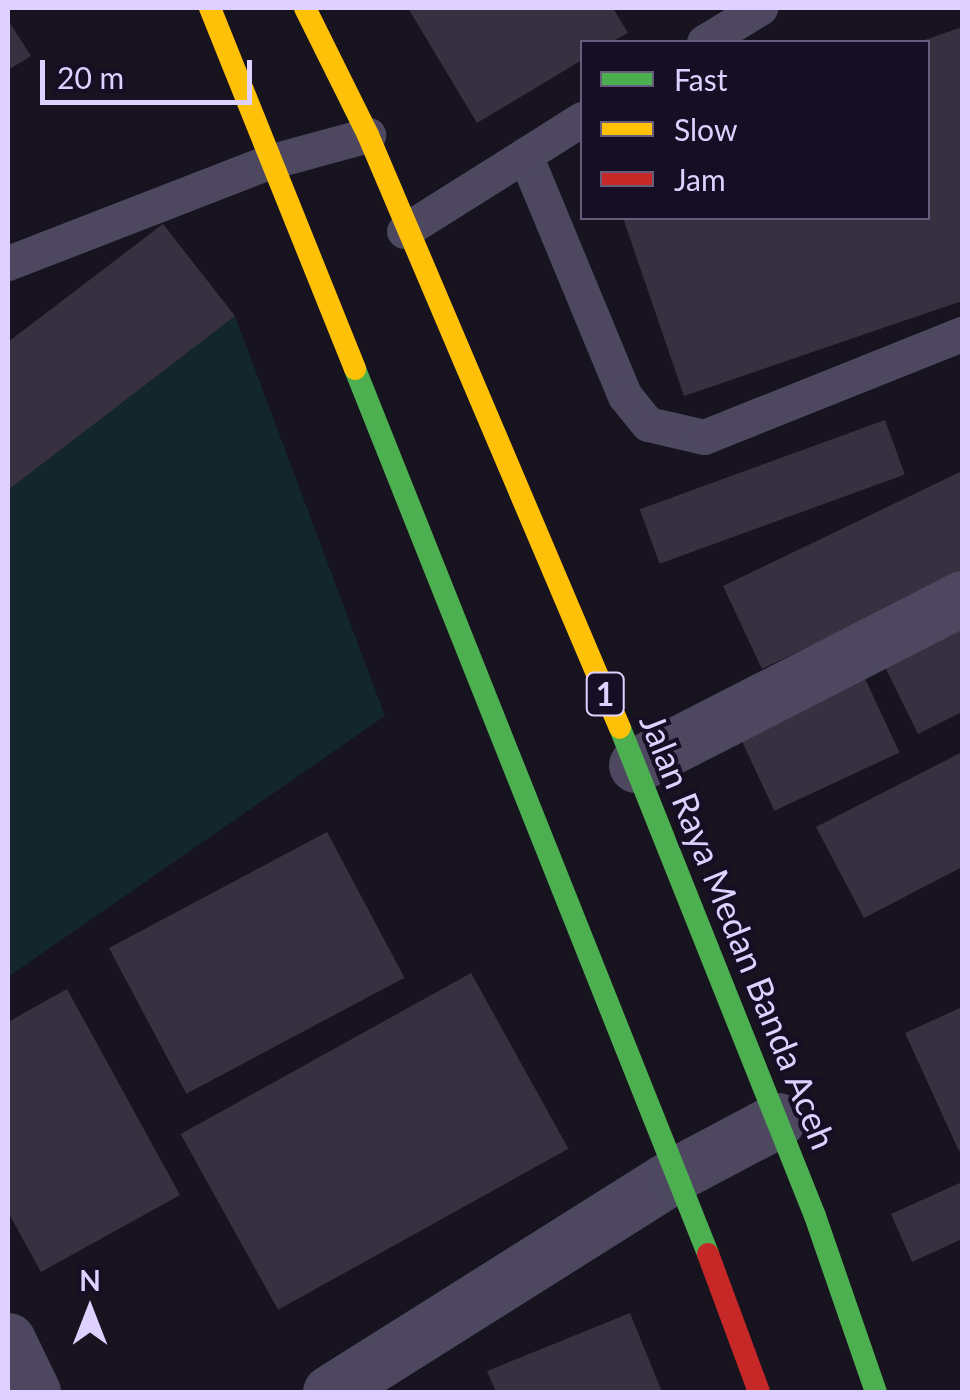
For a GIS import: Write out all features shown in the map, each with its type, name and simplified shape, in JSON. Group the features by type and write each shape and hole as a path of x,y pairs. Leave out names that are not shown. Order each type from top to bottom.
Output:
{"highway":[{"path":"210,8 678,1173 760,1392"},
{"name":"Jalan Raya Medan Banda Aceh","path":"305,8 368,136 404,231 636,765 778,1120 876,1392"}],"street":[{"path":"636,765 962,598"},
{"path":"330,1392 678,1173 778,1120"},
{"path":"8,1340 33,1392"}],"lane":[{"path":"707,40 760,8"},
{"path":"404,231 580,120"},
{"path":"8,264 270,162 368,136"},
{"path":"525,155 626,396 648,424 704,437 962,334"}],"shaded area":[{"path":"235,316 385,716 8,977 8,486"}],"building":[{"path":"408,8 613,8 628,33 615,40 580,40 580,61 477,123"},
{"path":"8,20 31,56 8,70"},
{"path":"962,27 962,301 684,396 624,220 930,220 930,40 925,40"},
{"path":"163,224 235,316 8,490 8,342"},
{"path":"885,420 905,475 660,564 640,509"},
{"path":"962,471 962,573 762,669 723,586"},
{"path":"962,627 962,712 918,734 884,665"},
{"path":"861,670 899,752 774,811 736,728"},
{"path":"962,752 962,867 864,918 816,827"},
{"path":"327,832 404,978 186,1094 109,948"},
{"path":"471,973 568,1149 278,1310 181,1134"},
{"path":"67,989 180,1195 41,1272 8,1212 8,1022"},
{"path":"962,1007 962,1149 959,1151 905,1033"},
{"path":"962,1182 962,1239 912,1262 891,1214"},
{"path":"630,1313 662,1392 496,1392 487,1371"}],"traffic: fast":[{"path":"355,369 708,1254"},
{"path":"620,728 815,1216 876,1392"}],"traffic: slow":[{"path":"210,8 355,369"},
{"path":"305,8 368,135 620,728"}],"traffic: jam":[{"path":"708,1254 759,1392"}]}
